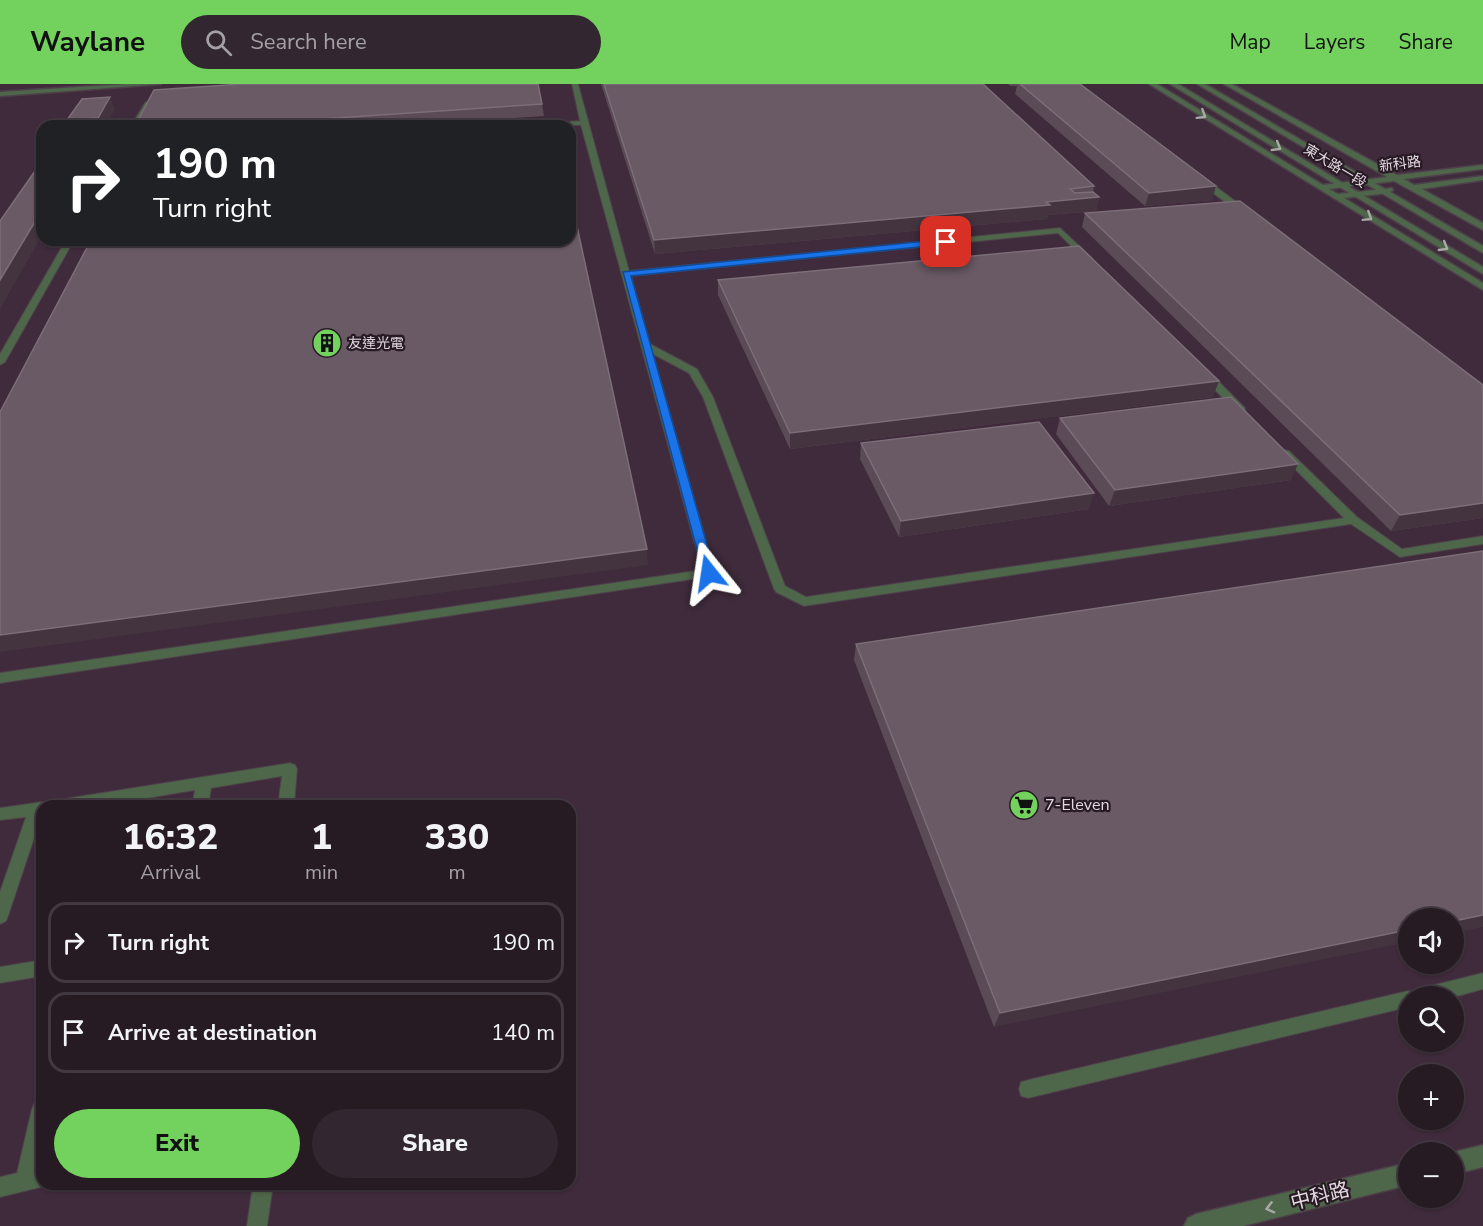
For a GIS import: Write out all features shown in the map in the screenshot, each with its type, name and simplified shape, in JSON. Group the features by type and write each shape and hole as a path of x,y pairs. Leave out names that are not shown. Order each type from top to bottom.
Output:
{"street":[{"path":"1,90 61,84"},
{"path":"1,90 158,84"},
{"path":"1152,84 1483,287"},
{"name":"東大路一段","path":"1173,84 1483,271"},
{"name":"東大路一段","path":"1200,84 1483,249"},
{"path":"1227,84 1483,227"},
{"name":"新科路","path":"1320,188 1483,167"},
{"name":"新科路","path":"1335,196 1483,178"},
{"path":"1464,1161 1483,1156"},
{"name":"中科路","path":"1196,1226 1398,1176"}],"lane":[{"path":"0,678 709,573 574,84"},
{"path":"137,120 145,106 153,99 172,96"},
{"path":"576,123 584,123"},
{"path":"1195,176 1251,218"},
{"path":"626,274 1060,230 1093,264"},
{"path":"0,362 67,246"},
{"path":"646,346 693,370 708,397 780,589 804,602 1353,520"},
{"path":"1194,363 1252,421"},
{"path":"1278,446 1353,520 1400,553 1483,540"},
{"path":"120,800 290,769 287,800"},
{"path":"201,800 204,783"},
{"path":"0,814 36,808"},
{"path":"0,916 36,816"},
{"path":"0,975 36,969"},
{"path":"1463,986 1483,981"},
{"path":"1028,1089 1398,1001"},
{"path":"0,1187 33,1180 36,1156"},
{"path":"257,1226 262,1190"}],"shaded area":[{"name":"友達光電","path":"0,84 1483,84 1483,1226 0,1226"}],"building":[{"path":"242,84 538,84 542,104 306,120 138,120 154,90"},
{"path":"604,84 983,84 1094,186 1070,189 1075,193 1093,192 1099,197 1046,202 1050,205 654,240"},
{"path":"1020,84 1080,84 1216,186 1149,193"},
{"path":"110,97 98,118 67,120 82,99"},
{"path":"36,170 36,220 0,280 0,221"},
{"path":"1240,201 1483,385 1483,503 1400,515 1085,213"},
{"name":"友達光電","path":"576,222 647,549 0,635 0,412 88,246 576,246"},
{"path":"1079,246 1219,381 790,433 718,280"},
{"path":"1231,397 1298,464 1115,490 1060,418"},
{"path":"1039,422 1094,493 901,521 861,443"},
{"path":"1483,551 1483,915 1464,919 1464,908 1398,908 1398,932 1000,1013 856,644"}],"place":[{"name":"友達光電","path":"327,343"},
{"name":"7-Eleven","path":"1024,805"}],"route":[{"path":"709,573 626,274 946,242"}]}
